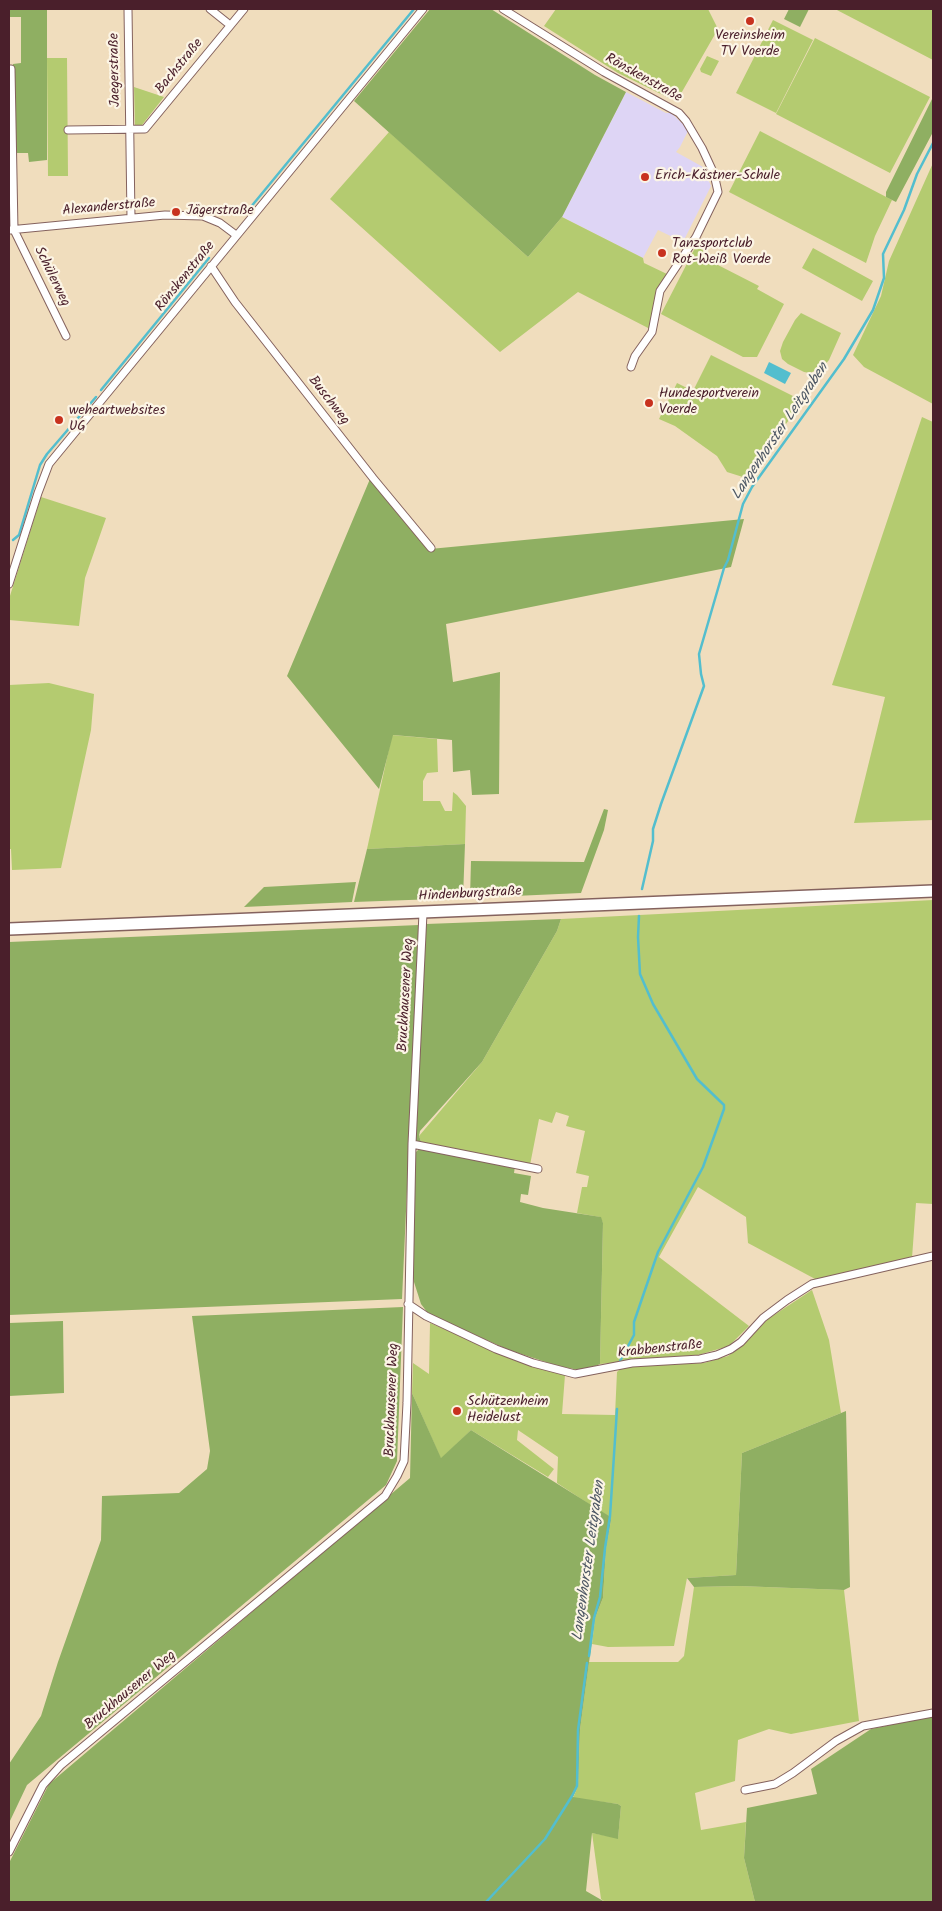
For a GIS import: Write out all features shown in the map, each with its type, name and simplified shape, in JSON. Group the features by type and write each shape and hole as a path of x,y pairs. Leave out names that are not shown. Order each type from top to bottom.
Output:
{"main road":[{"name":"Hindenburgstraße","path":"9,929 933,891"}],"street":[{"name":"Jaegerstraße","path":"128,9 131,218"},
{"path":"210,9 230,25"},
{"name":"Bachstraße","path":"130,130 145,129 244,9"},
{"name":"Rönskenstraße","path":"9,584 11,566 49,464 424,9"},
{"name":"Rönskenstraße","path":"504,9 604,72 679,113 702,148 714,174 718,192 696,237 660,291 652,332 635,356 630,368"},
{"path":"9,69 11,69 11,230"},
{"path":"68,130 130,130"},
{"name":"Alexanderstraße","path":"11,230 131,218 203,216 220,223 236,235"},
{"name":"Schülerweg","path":"11,230 66,336"},
{"name":"Buschweg","path":"211,266 235,302 373,478 431,548"},
{"name":"Bruckhausener Weg","path":"9,1852 43,1785 61,1765 385,1496 404,1461 412,1144 423,913"},
{"path":"412,1144 538,1169"},
{"name":"Krabbenstraße","path":"408,1304 426,1316 496,1349 533,1363 574,1374 632,1363 700,1359 717,1356 741,1342 763,1318 812,1284 933,1256"},
{"path":"745,1790 775,1784 794,1773 836,1741 863,1726 933,1712"}],"shaded area":[{"name":"Erich-Kästner-Schule","path":"626,92 666,113 671,113 682,123 688,131 676,152 703,167 711,186 683,242 658,230 643,258 562,217"}],"green space":[{"path":"9,9 47,9 47,160 29,162 28,153 14,153 13,64 21,63 21,17 9,17"},
{"path":"430,9 491,9 595,75 626,92 562,217 528,257 354,101"},
{"path":"556,9 708,9 718,29 679,97 669,98 618,73 544,26"},
{"path":"789,9 809,9 800,27 784,19"},
{"path":"835,9 933,9 933,60"},
{"path":"773,20 813,40 776,113 736,93"},
{"path":"815,38 930,97 890,173 776,114"},
{"path":"707,56 719,61 711,76 701,72 700,69"},
{"path":"47,58 67,58 68,176 48,176"},
{"path":"134,87 164,97 142,125 135,125"},
{"path":"933,97 933,132 896,202 886,197 886,192"},
{"path":"760,131 892,200 875,236 866,263 729,192"},
{"path":"389,132 528,257 562,217 643,258 644,263 667,274 650,329 578,292 500,352 330,199"},
{"path":"933,163 933,404 864,367 853,355 881,296 889,261"},
{"path":"696,246 709,254 714,263 759,286 757,289 784,304 757,357 743,357 661,314"},
{"path":"813,248 873,281 862,301 802,268"},
{"path":"801,313 841,333 829,360 823,367 810,373 788,364 782,359 780,351 795,320"},
{"path":"711,355 803,401 746,478 727,472 717,456 675,426 659,419 677,383 693,391"},
{"path":"922,417 933,422 933,820 854,823 885,697 832,685"},
{"path":"370,479 430,549 744,519 731,567 446,624 453,682 500,672 499,794 472,795 470,770 453,772 452,740 393,735 379,789 287,676"},
{"path":"41,497 106,518 85,578 79,626 9,620 9,599"},
{"path":"49,683 94,694 91,730 61,868 12,870 11,849 9,849 9,685"},
{"path":"392,735 437,739 438,772 427,773 423,781 423,801 440,801 445,811 452,811 453,792 457,795 466,806 465,844 367,849"},
{"path":"604,809 608,810 604,830 581,893 470,898 471,861 584,862"},
{"path":"465,844 463,898 354,902 367,849"},
{"path":"356,882 352,902 244,907 264,887"},
{"path":"933,900 933,1204 916,1203 912,1258 817,1280 748,1243 746,1217 698,1187 659,1257 749,1326 729,1346 698,1355 600,1364 603,1223 600,1217 577,1213 582,1187 587,1187 589,1176 576,1173 585,1131 566,1126 569,1116 556,1112 552,1123 539,1119 530,1165 422,1144 419,1136 482,1062 557,931 561,919"},
{"path":"561,919 557,931 482,1062 420,1131 419,1136 422,1144 414,1141 426,924"},
{"path":"419,925 402,1299 9,1315 9,942"},
{"path":"421,1147 515,1166 514,1173 531,1176 528,1195 521,1194 520,1202 543,1208 601,1217 603,1223 600,1364 584,1371 558,1366 509,1350 427,1312 421,1304 411,1267 413,1155"},
{"path":"812,1290 829,1340 841,1413 742,1453 736,1575 687,1578 674,1646 608,1647 592,1644 595,1618 603,1598 606,1548 611,1520 557,1483 558,1457 518,1430 517,1440 554,1469 548,1477 471,1430 441,1459 412,1393 413,1363 429,1374 430,1323 531,1366 565,1375 562,1414 615,1415 617,1372 622,1367 704,1363 728,1356 749,1339 768,1319"},
{"path":"403,1307 397,1461 386,1485 27,1785 9,1823 9,1764 41,1716 101,1540 102,1496 179,1493 207,1469 210,1451 192,1316"},
{"path":"63,1321 64,1393 9,1396 9,1323"},
{"path":"412,1393 441,1458 471,1430 609,1516 611,1520 606,1548 603,1598 595,1618 580,1730 578,1786 573,1797 621,1806 618,1839 592,1833 586,1891 605,1902 9,1902 9,1863 49,1784 410,1478"},
{"path":"846,1411 850,1587 844,1590 739,1586 694,1587 687,1578 736,1575 742,1453"},
{"path":"739,1586 844,1590 859,1721 791,1734 769,1729 738,1740 735,1781 695,1793 701,1830 746,1822 744,1858 755,1902 605,1902 601,1899 592,1833 618,1838 621,1806 573,1798 578,1786 580,1730 589,1662 678,1662 684,1656 694,1587"},
{"path":"933,1716 933,1902 755,1902 744,1858 747,1808 817,1794 811,1769 871,1729"}],"water":[{"path":"769,362 791,373 785,384 764,373"}],"waterway":[{"path":"250,208 414,9"},
{"name":"Langenhorster Leitgraben","path":"642,889 653,841 653,829 704,686 699,654 743,504 752,487 844,359 873,310 884,278 883,254 904,210 917,174 933,143"},
{"path":"101,390 209,258"},
{"path":"13,540 19,535 40,465 47,454 96,397"},
{"name":"Langenhorster Leitgraben","path":"620,1361 634,1335 634,1322 658,1252 703,1167 724,1109 724,1105 697,1079 653,1004 640,974 639,916"},
{"name":"Langenhorster Leitgraben","path":"589,1656 594,1618 600,1597 610,1516 617,1409"},
{"name":"Langenhorster Leitgraben","path":"486,1902 545,1839 577,1786 578,1730 587,1663"}],"place":[{"name":"Vereinsheim TV Voerde","path":"750,21"},
{"name":"Erich-Kästner-Schule","path":"645,177"},
{"name":"Jägerstraße","path":"176,212"},
{"name":"Tanzsportclub Rot-Weiß Voerde","path":"662,253"},
{"name":"Hundesportverein Voerde","path":"649,403"},
{"name":"weheartwebsites UG","path":"59,420"},
{"name":"Schützenheim Heidelust","path":"457,1411"}]}
